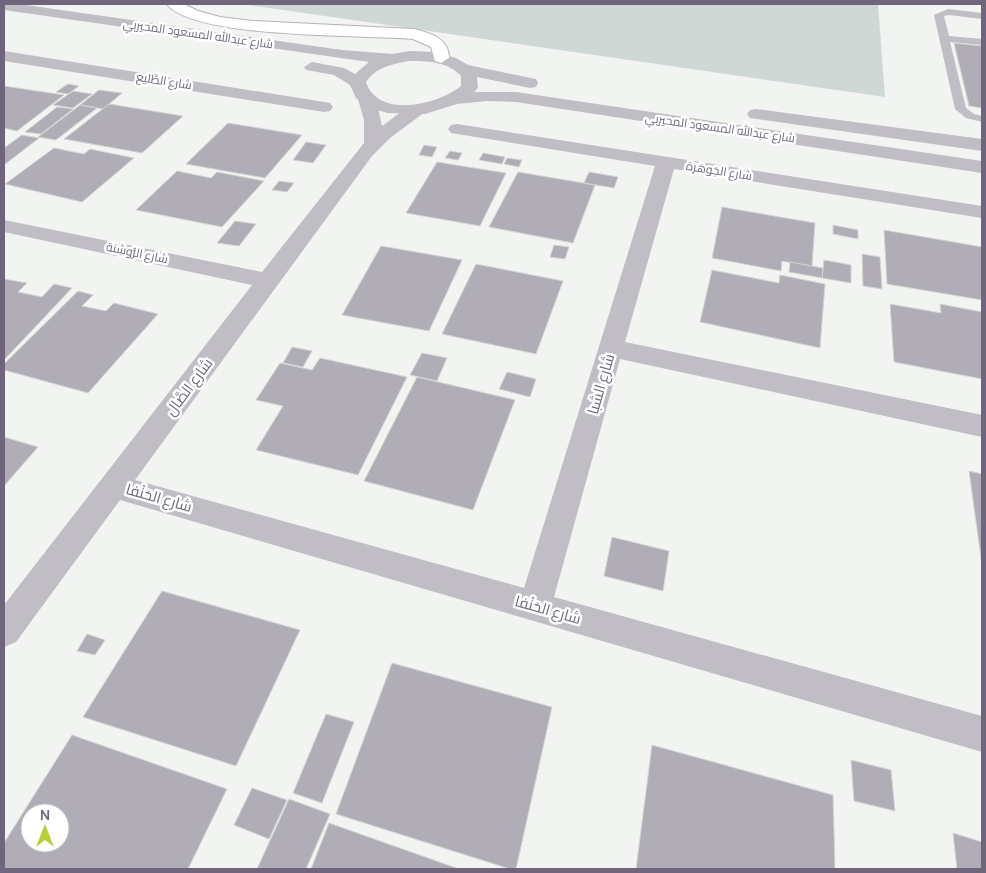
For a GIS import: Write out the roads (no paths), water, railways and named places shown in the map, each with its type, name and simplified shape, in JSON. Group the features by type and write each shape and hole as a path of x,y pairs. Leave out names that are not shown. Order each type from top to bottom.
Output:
{"highway":[{"path":"174,4 191,14 227,24 414,34 437,43 442,50 441,58"}],"street":[{"name":"شارع عبدالله المسعود المحيربي","path":"4,6 342,55 393,59"},
{"name":"شارع عبدالله المسعود المحيربي","path":"4,21 238,56"},
{"name":"شارع الطَّليع","path":"4,56 324,107"},
{"path":"373,143 372,120 367,99 358,88 358,82 370,68 393,59 417,56 441,58 465,69 505,79 602,93"},
{"path":"294,64 338,71 358,82"},
{"path":"457,100 469,88 470,75 465,69"},
{"name":"شارع عبدالله المسعود المحيربي","path":"420,110 434,108 457,100 487,96 516,97 982,167"},
{"path":"367,99 390,108 420,110"},
{"name":"شارع الصَّال","path":"4,631 373,143 395,125 420,110"},
{"name":"شارع عبدالله المسعود المحيربي","path":"739,112 982,146"},
{"name":"شارع الجَوهَرة","path":"457,129 982,212"},
{"name":"شارع الشبا","path":"536,606 666,162"},
{"name":"شارع الرُّوشِنة","path":"4,226 270,280"},
{"path":"611,348 982,426"},
{"name":"شارع الحَنْفا","path":"114,486 982,734"}],"lane":[{"path":"982,16 944,12 940,14 940,20 947,38 962,111 970,116 982,119"},
{"path":"940,20 978,28"},
{"path":"947,38 978,28"},
{"path":"947,38 982,42"}]}
